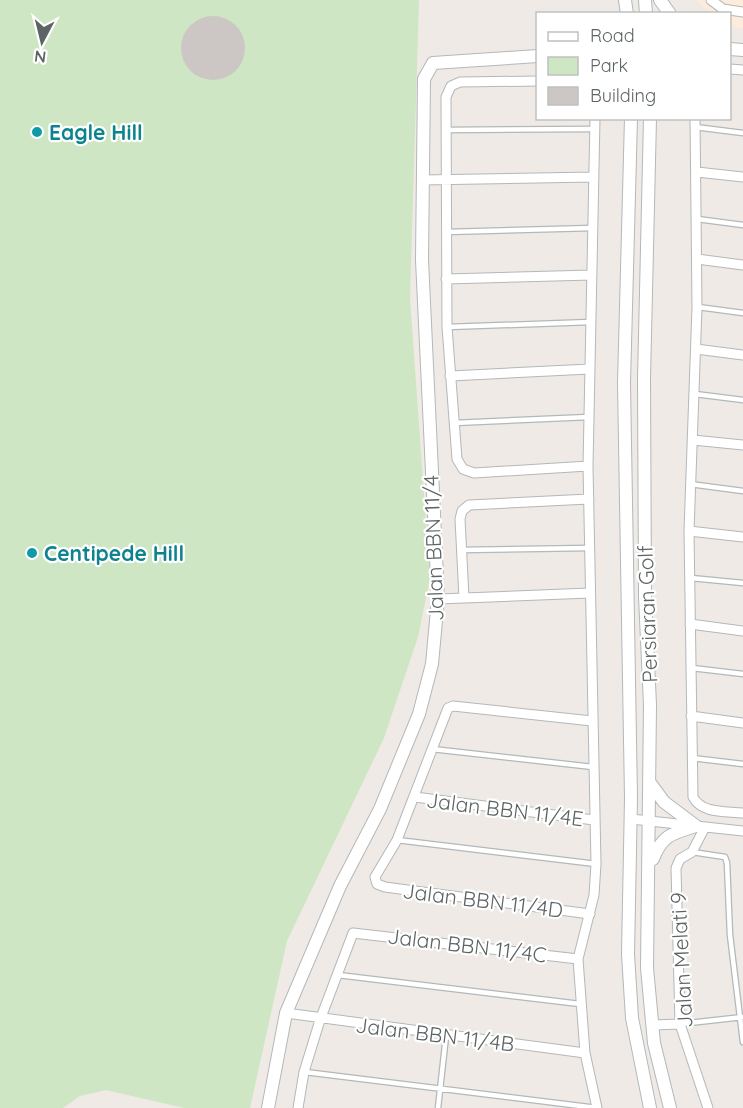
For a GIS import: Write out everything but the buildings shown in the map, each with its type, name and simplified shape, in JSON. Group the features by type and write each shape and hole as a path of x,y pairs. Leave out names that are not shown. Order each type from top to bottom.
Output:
{"street":[{"path":"711,0 723,9 743,12"},
{"name":"Jalan BBN 11/4","path":"268,1108 286,1013 340,886 380,809 419,714 432,664 438,599 426,363 422,180 424,80 433,63 536,56"},
{"path":"536,81 460,82 451,86 446,97 447,327 457,459 463,469 474,473 588,466"},
{"name":"Persiaran Golf","path":"631,120 624,383 631,819 628,954 632,1018 650,1108"},
{"name":"Persiaran Golf","path":"650,120 644,379 650,782 647,968 652,1025 670,1108"},
{"path":"695,123 697,307 689,531 693,797 697,805 704,809 743,813"},
{"path":"595,124 588,466 596,864 590,914 578,959 585,1053 597,1108"},
{"path":"697,172 743,177"},
{"path":"422,180 594,177"},
{"path":"697,259 743,265"},
{"path":"446,279 592,275"},
{"path":"696,349 743,355"},
{"path":"450,376 590,369"},
{"path":"693,440 743,445"},
{"path":"464,598 460,519 462,511 469,505 589,499"},
{"path":"689,531 743,537"},
{"path":"438,599 590,593"},
{"path":"690,624 743,631"},
{"path":"397,840 444,715 453,706 592,721"},
{"path":"691,717 743,723"},
{"path":"650,782 664,802 700,827"},
{"name":"Jalan BBN 11/4E","path":"415,797 594,820"},
{"path":"631,819 743,831"},
{"path":"649,868 658,845 668,836 700,827"},
{"name":"Jalan Melati 9","path":"700,827 692,852 680,859 676,868 680,1024 708,1108"},
{"name":"Jalan BBN 11/4D","path":"397,840 375,877 377,884 384,887 590,914"},
{"name":"Jalan BBN 11/4C","path":"336,975 350,936 357,932 578,959"},
{"path":"298,1108 304,1072 336,975"},
{"name":"Jalan BBN 11/4B","path":"286,1013 320,1020 585,1053"},
{"path":"652,1025 680,1024"},
{"path":"642,1108 646,1092"}],"lane":[{"path":"695,123 743,133"},
{"path":"445,130 595,124"},
{"path":"697,219 743,225"},
{"path":"445,232 593,228"},
{"path":"697,307 743,313"},
{"path":"447,327 591,322"},
{"path":"695,394 743,400"},
{"path":"453,423 589,417"},
{"path":"690,484 743,491"},
{"path":"461,550 590,548"},
{"path":"691,578 743,583"},
{"path":"690,668 743,674"},
{"path":"432,749 593,767"},
{"path":"692,758 743,764"},
{"path":"397,840 596,864"},
{"path":"692,852 725,857 727,863 730,935 743,1042"},
{"path":"336,975 580,1004"},
{"path":"680,1024 741,1017"},
{"path":"438,1108 446,1036"},
{"path":"304,1072 597,1108"}],"shaded area":[{"path":"695,0 743,0 743,29 731,27 731,12 710,12"}],"green space":[{"path":"0,0 419,0 410,299 430,578 418,637 384,738 287,941 250,1108 184,1108 106,1090 80,1096 63,1108 0,1108"}],"place":[{"name":"Eagle Hill","path":"37,132"},
{"name":"Centipede Hill","path":"32,553"}]}
